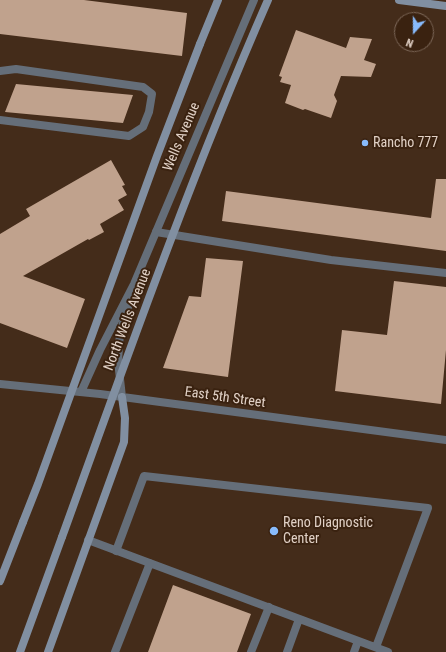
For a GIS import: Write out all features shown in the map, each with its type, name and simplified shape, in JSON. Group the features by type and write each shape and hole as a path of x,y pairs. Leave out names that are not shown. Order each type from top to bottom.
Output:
{"main road":[{"name":"North Wells Avenue","path":"0,581 38,484 156,156 218,0"},
{"name":"North Wells Avenue","path":"20,652 126,360 239,66 268,0"},
{"path":"399,0 446,6"},
{"path":"48,652 124,442 125,418 122,397"}],"street":[{"name":"Wells Avenue","path":"81,392 100,350 134,284 254,0"},
{"path":"0,71 16,69 143,87 152,94 149,112 143,127 129,136 0,120"},
{"path":"156,232 331,260 446,273"},
{"name":"Wells Avenue","path":"122,397 118,361 120,333 134,284"},
{"name":"East 5th Street","path":"0,384 122,397 446,440"},
{"path":"116,550 144,476 428,508 376,647"},
{"path":"88,540 388,652"},
{"path":"115,652 150,563"},
{"path":"251,652 269,607"},
{"path":"287,652 299,619"},
{"path":"354,652 358,641"}],"building":[{"path":"0,0 84,0 187,13 182,56 0,34"},
{"path":"296,30 346,48 350,37 372,39 364,60 376,64 371,77 341,76 334,95 337,101 331,118 285,103 291,85 280,82 282,77 279,76"},
{"path":"16,84 133,95 123,123 5,112"},
{"path":"111,160 125,185 122,186 127,195 118,200 124,210 100,224 104,232 89,240 88,239 23,276 85,299 67,348 0,323 0,234 30,216 26,209"},
{"path":"436,179 446,179 446,251 222,221 226,191 431,218"},
{"path":"206,258 243,261 228,377 163,368 189,296 201,297"},
{"path":"394,281 446,287 446,350 441,404 335,391 342,330 387,335"},
{"path":"173,585 251,614 237,652 148,652"}],"place":[{"name":"Rancho 777","path":"365,143"},
{"name":"Reno Diagnostic Center","path":"274,531"}]}
